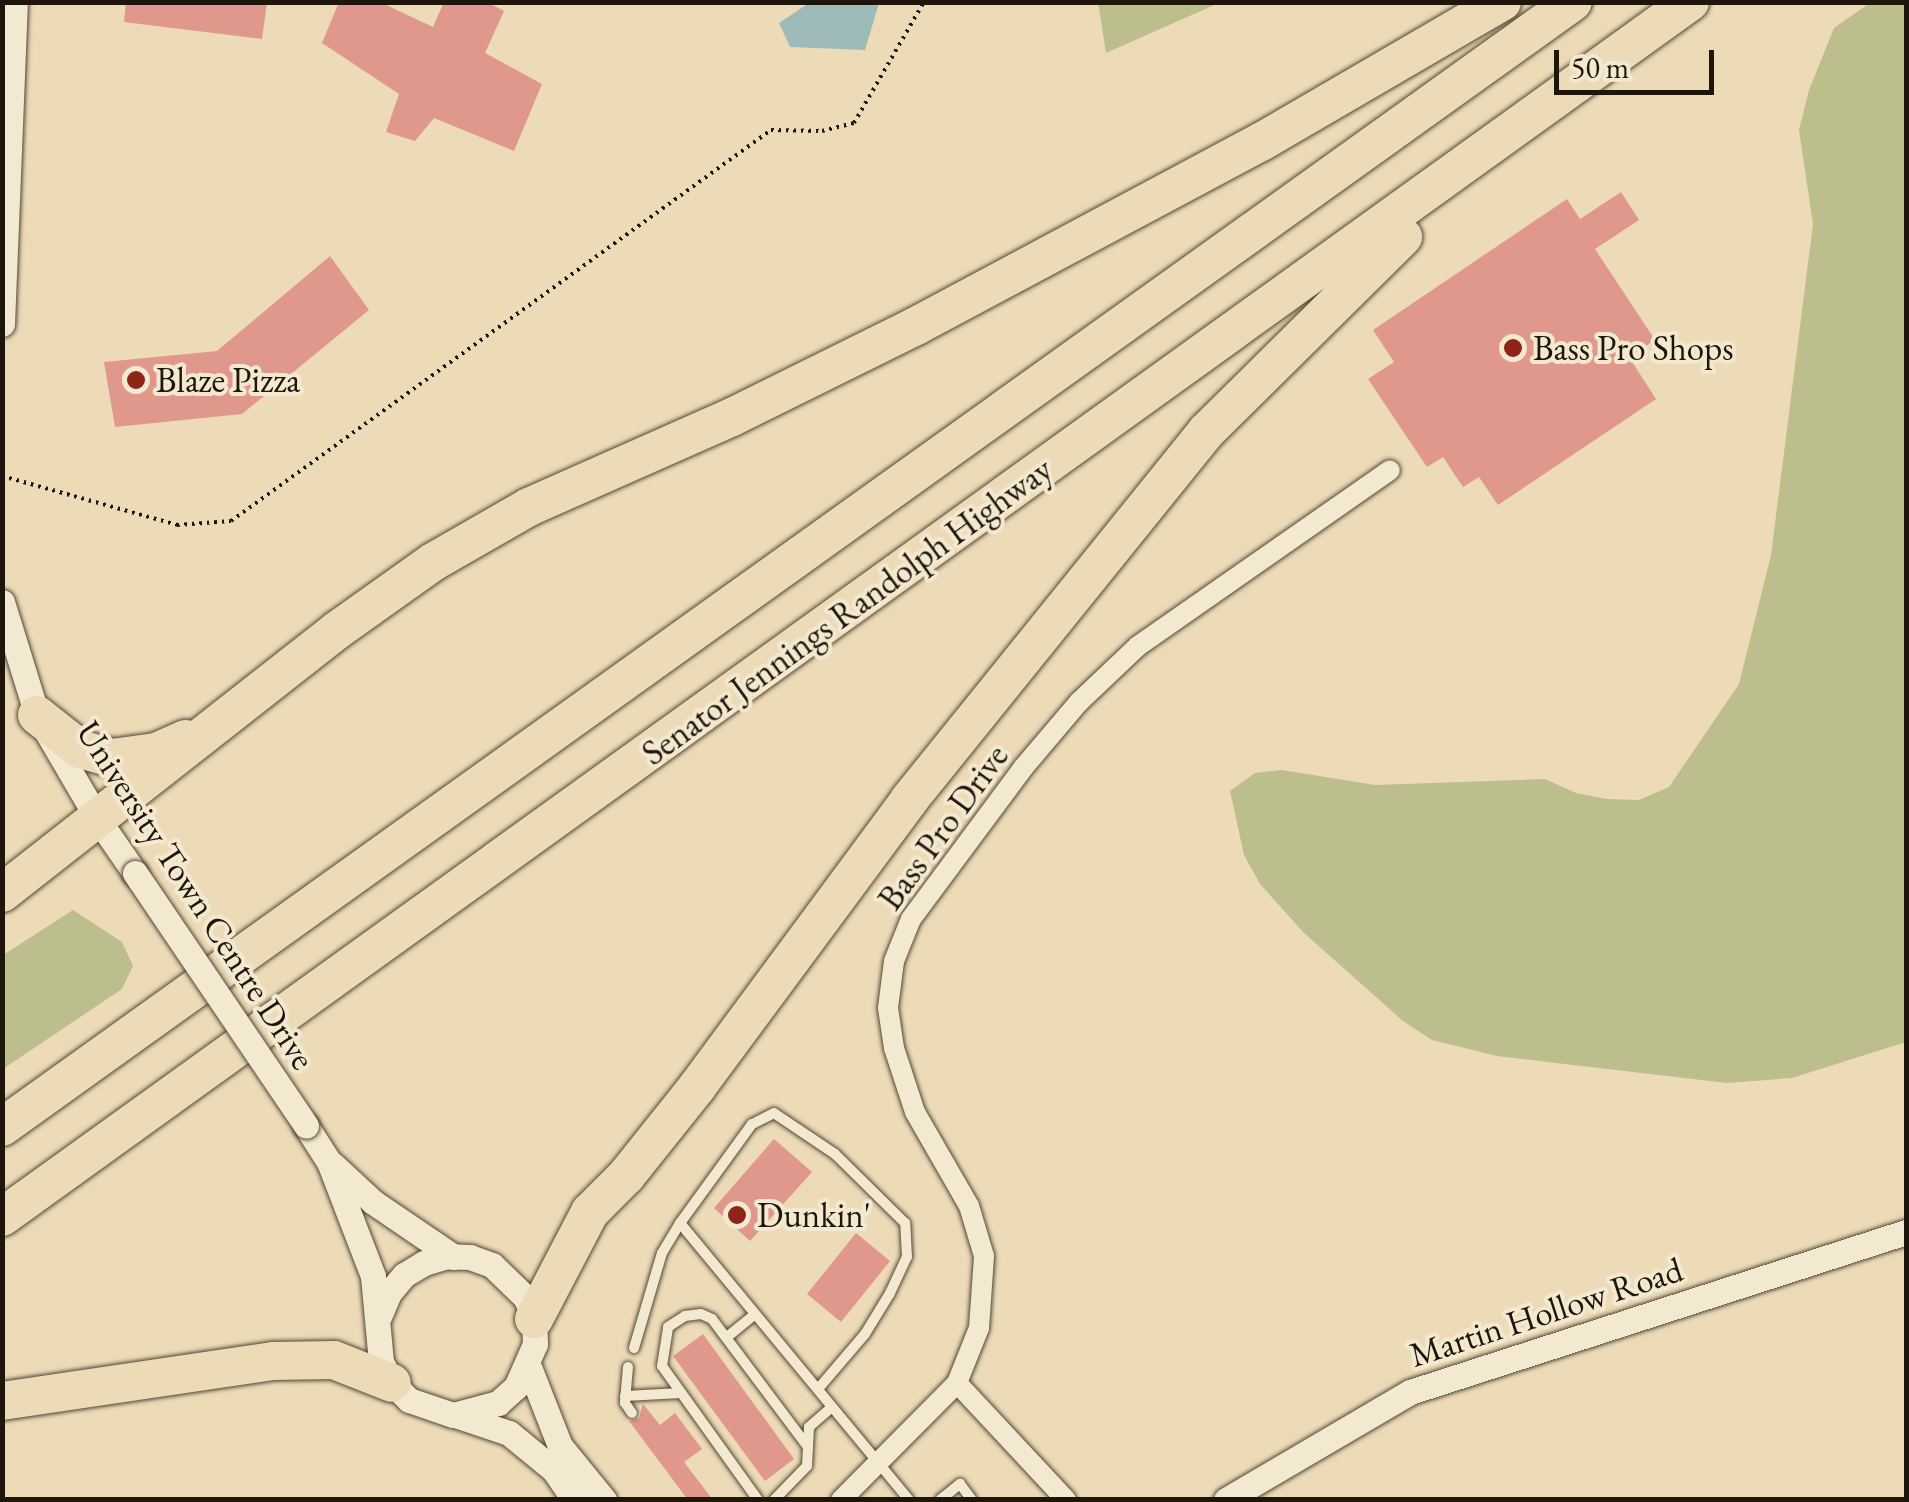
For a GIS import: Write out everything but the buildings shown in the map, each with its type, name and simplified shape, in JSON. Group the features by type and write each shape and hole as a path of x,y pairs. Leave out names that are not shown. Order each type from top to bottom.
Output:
{"highway":[{"path":"2,893 336,631 433,562 530,507 732,417 916,326 1260,142 1502,2"},
{"name":"Senator Jennings Randolph Highway","path":"2,1127 1572,2"},
{"path":"534,1319 590,1212 626,1176 685,1102 909,800 1206,431 1390,248 1533,137 1690,2"},
{"name":"Senator Jennings Randolph Highway","path":"2,1217 1690,2"},
{"path":"37,714 80,748 112,758 156,752 223,721"},
{"path":"2,1401 273,1362 334,1360 392,1383"}],"street":[{"path":"2,324 6,105 16,2"},
{"name":"Bass Pro Drive","path":"841,1500 957,1383 979,1328 984,1256 969,1206 915,1112 894,1048 888,1008 894,961 911,919 1023,768 1078,702 1138,646 1390,470"},
{"name":"University Town Centre Drive","path":"2,602 37,714 98,821 329,1162 373,1276 381,1362 392,1383"},
{"name":"University Town Centre Drive","path":"329,1162 373,1202 454,1257 492,1265 512,1279 534,1319"},
{"name":"Martin Hollow Road","path":"1226,1500 1410,1392 1906,1232"},
{"path":"379,1316 388,1294 404,1276 424,1263 454,1257"},
{"path":"453,1415 498,1402 516,1387 528,1367 534,1319"},
{"path":"528,1367 560,1446 604,1500"},
{"path":"392,1383 409,1400 509,1433 554,1470 574,1500"},
{"path":"957,1383 1066,1500"}],"lane":[{"path":"634,1348 662,1253 752,1124 774,1113 836,1154 905,1224 908,1258 890,1293 865,1334 818,1389"},
{"path":"680,1224 909,1500"},
{"path":"758,1500 662,1366 668,1327 685,1316 701,1314 712,1318 808,1447"},
{"path":"727,1337 754,1314"},
{"path":"628,1368 625,1396 632,1412"},
{"path":"625,1396 681,1393"},
{"path":"774,1500 807,1466 809,1427 832,1406"},
{"path":"940,1500 960,1484 971,1498"}],"path":[{"path":"2,476 177,525 232,521 772,130 822,132 854,122 924,2"}],"green space":[{"path":"1098,2 1219,2 1219,3 1106,53"},
{"path":"1871,2 1906,3 1906,1042 1792,1078 1727,1083 1497,1056 1432,1040 1403,1021 1304,933 1260,884 1244,855 1230,791 1255,773 1282,770 1375,785 1545,779 1576,793 1607,799 1639,800 1669,787 1739,684 1771,555 1813,224 1799,130 1809,90 1834,28"},
{"path":"73,910 122,942 133,966 122,989 3,1069 3,955"}],"water":[{"path":"809,3 879,3 865,50 790,47 779,23"}],"place":[{"name":"Bass Pro Shops","path":"1513,348"},
{"name":"Blaze Pizza","path":"136,380"},
{"name":"Dunkin'","path":"737,1215"}]}
